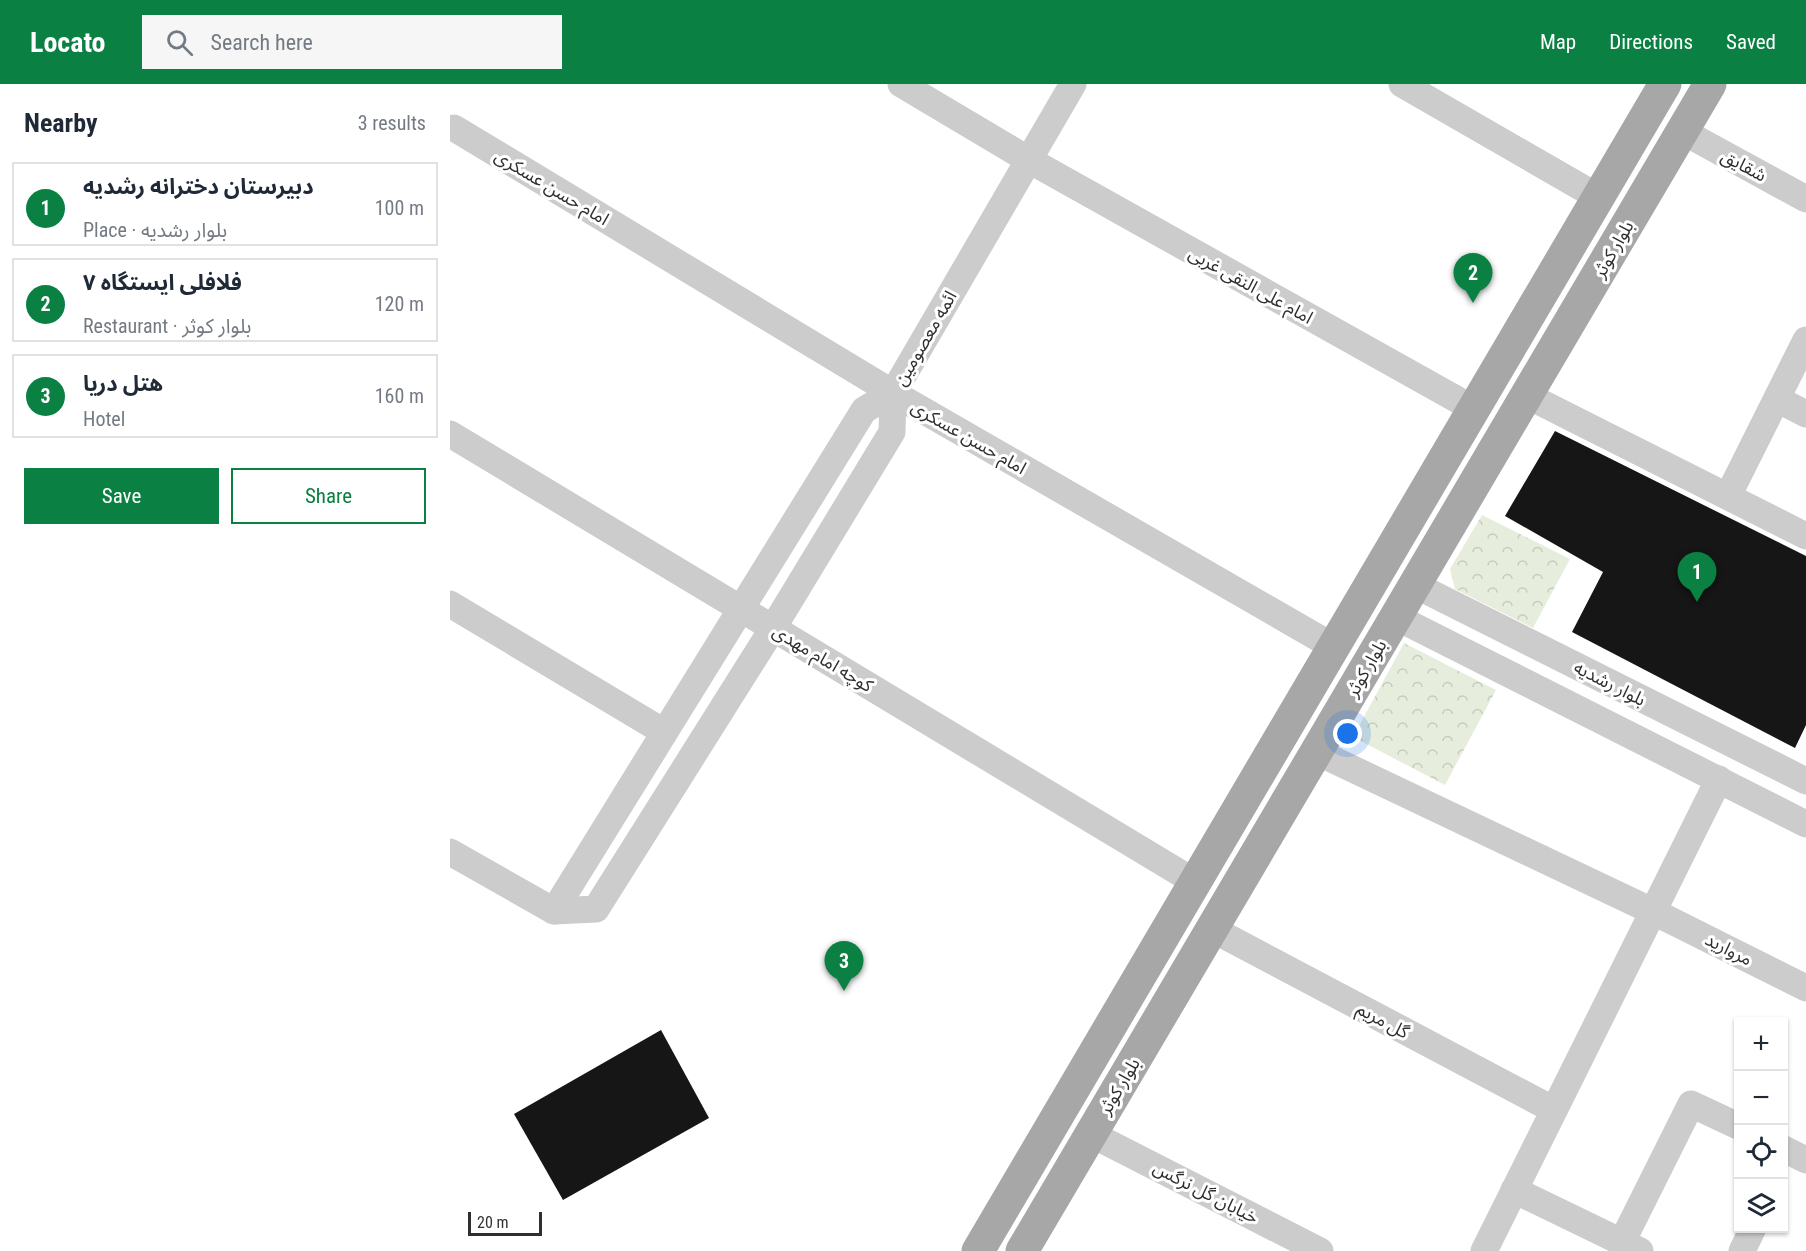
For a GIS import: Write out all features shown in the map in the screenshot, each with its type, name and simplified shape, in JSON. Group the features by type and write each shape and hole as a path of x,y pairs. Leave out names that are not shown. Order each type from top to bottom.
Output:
{"main road":[{"name":"بلوار کوثر","path":"978,1251 1665,84"},
{"name":"بلوار کوثر","path":"1022,1251 1710,84"}],"street":[{"name":"امام علی النقی غربی","path":"901,84 1029,160 1474,409"},
{"name":"ائمه معصومین","path":"554,911 864,410 893,393 1073,84"},
{"path":"1402,84 1598,197"},
{"name":"امام حسن عسکری","path":"454,128 893,393 1334,647"},
{"name":"شقایق","path":"1682,131 1806,199"},
{"path":"1728,496 1806,340"},
{"path":"450,852 554,911 596,909 773,628 892,432 893,393"},
{"path":"1526,395 1806,536"},
{"path":"1776,399 1806,414"},
{"name":"کوچه امام مهدی","path":"450,434 1196,882"},
{"name":"بلوار رشدیه","path":"1415,585 1803,772"},
{"path":"450,604 664,732"},
{"path":"1396,617 1806,824"},
{"name":"مروارید","path":"1317,752 1652,911 1806,988"},
{"path":"1484,1251 1719,779"},
{"name":"گل مریم","path":"1212,929 1554,1110"},
{"path":"1514,1190 1631,1247 1691,1104 1736,1125"},
{"name":"خیابان گل نرگس","path":"1091,1134 1320,1251"},
{"path":"1742,1251 1751,1233"}],"green space":[{"path":"1482,515 1570,559 1533,628 1455,589 1450,569"},
{"path":"1404,643 1496,690 1445,785 1353,737"}],"building":[{"path":"1555,431 1806,556 1806,725 1795,748 1572,632 1603,572 1505,516"},
{"path":"661,1030 709,1118 563,1200 514,1114"}],"place":[{"name":"فلافلی ایستگاه ۷","path":"1473,303"},
{"name":"دبیرستان دخترانه رشدیه","path":"1697,602"},
{"name":"هتل دریا","path":"844,991"}]}
